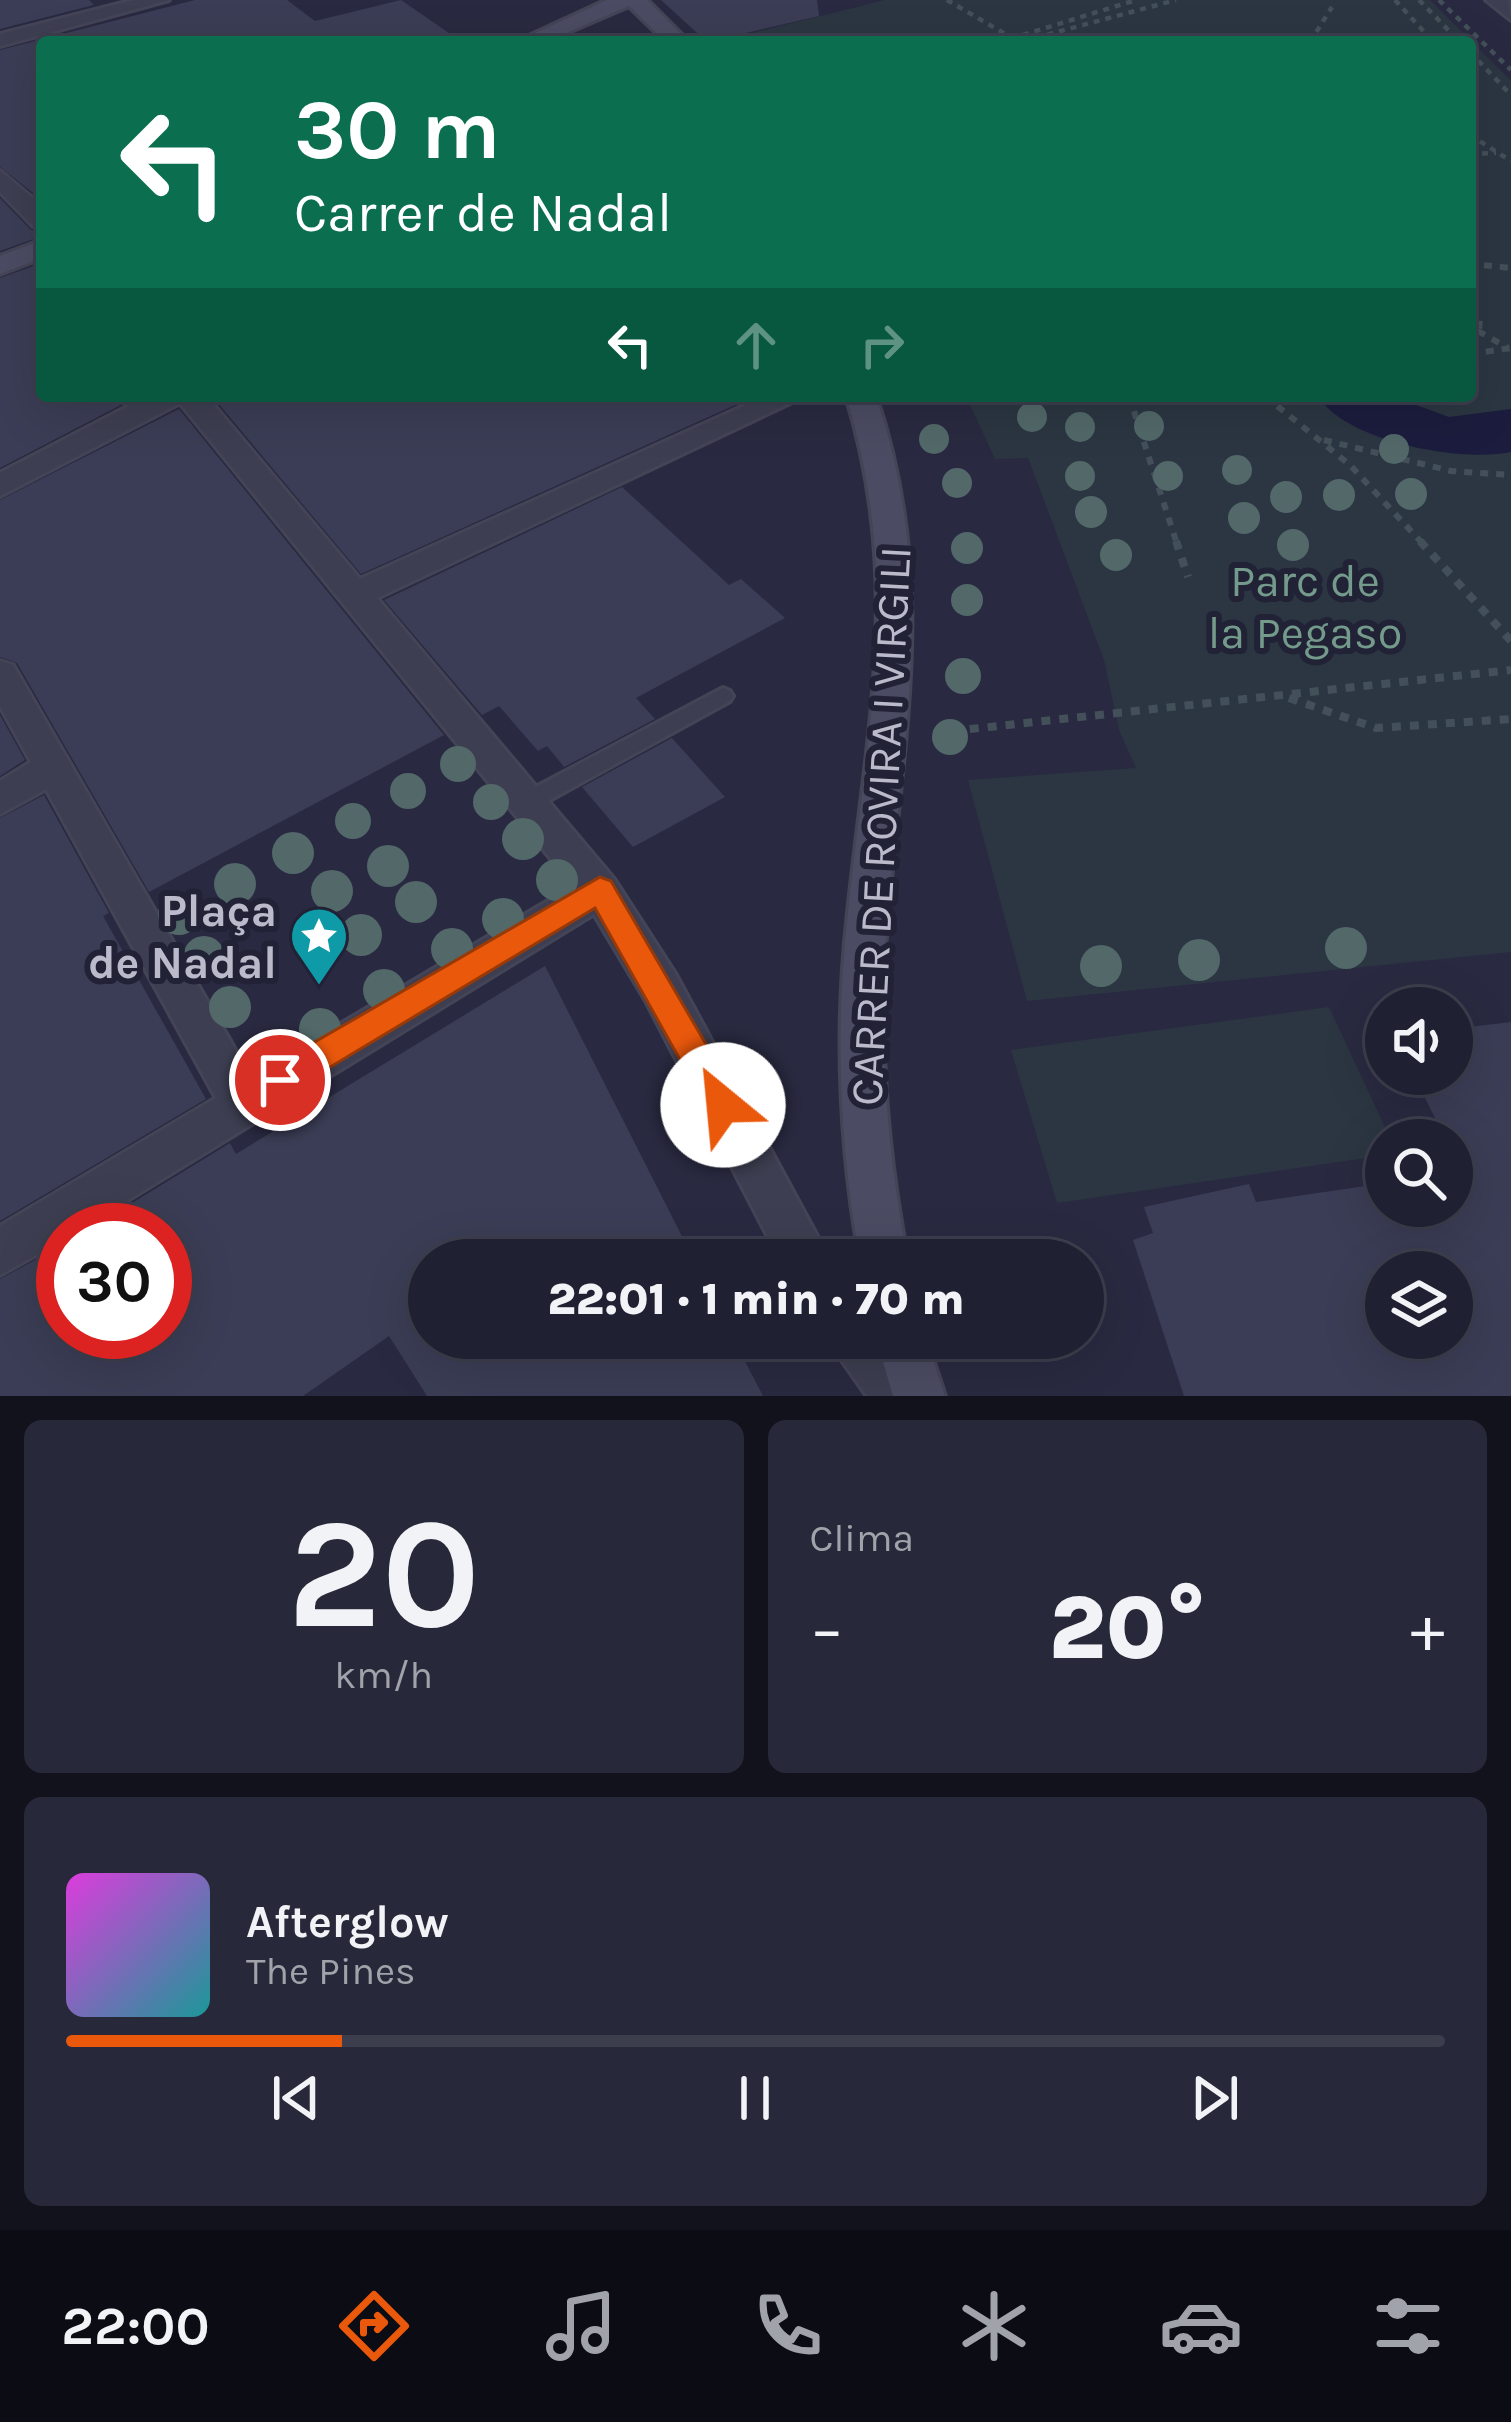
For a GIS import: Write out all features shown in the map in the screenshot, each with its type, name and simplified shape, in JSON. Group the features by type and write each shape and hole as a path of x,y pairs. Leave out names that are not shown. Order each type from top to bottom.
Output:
{"main road":[{"path":"540,36 625,0"},
{"path":"635,0 673,36"},
{"path":"0,266 36,251"},
{"name":"CARRER DE ROVIRA I VIRGILI","path":"863,402 881,446 893,501 895,629 867,924 863,1046 872,1193 880,1239"},
{"path":"908,1359 919,1396"}],"street":[{"path":"0,40 160,0"},
{"path":"1496,0 1511,14"},
{"path":"0,178 36,215"},
{"path":"0,486 159,402"},
{"path":"195,402 600,890 661,988 795,1239"},
{"path":"354,595 777,402"},
{"path":"0,674 56,765 242,1102"},
{"path":"0,799 56,765"},
{"path":"0,1252 600,890"},
{"path":"869,1359 900,1396"}],"lane":[{"path":"527,802 723,697"}],"path":[{"path":"947,0 1009,36"},
{"path":"1019,36 1136,0"},
{"path":"1042,36 1176,0"},
{"path":"1395,0 1427,36"},
{"path":"1420,0 1454,36"},
{"path":"1439,0 1511,70"},
{"path":"1314,36 1332,7"},
{"path":"1476,58 1511,95"},
{"path":"1476,139 1511,161"},
{"path":"1476,154 1497,152"},
{"path":"1476,268 1511,268"},
{"path":"1476,333 1510,348"},
{"path":"1476,353 1510,348"},
{"path":"1131,402 1188,578"},
{"path":"1272,402 1350,465 1511,641"},
{"path":"1318,439 1451,471 1511,475"},
{"path":"928,733 1511,670"},
{"path":"1282,695 1376,728 1511,719"}],"green space":[{"name":"Parc de la Pegaso","path":"885,0 1430,0 1466,36 739,36"},
{"name":"Parc de la Pegaso","path":"1476,46 1511,81 1511,952 1027,1001 968,780 1136,768 1119,730 1104,660 1028,458 995,459 969,402 1476,402"},
{"path":"1329,1007 1365,1084 1365,1095 1370,1095 1381,1119 1365,1119 1365,1158 1057,1203 1011,1050"}],"shaded area":[{"path":"1323,402 1408,402 1449,417 1511,409 1511,452 1464,454 1406,445 1332,412"}],"building":[{"path":"0,0 89,0 94,5 0,29"},
{"path":"195,0 287,0 315,21 401,0 453,36 55,36"},
{"path":"661,0 817,0 819,16 733,36 700,36"},
{"path":"36,41 36,195 0,167 0,50"},
{"path":"0,198 36,232 36,238 0,251"},
{"path":"36,265 36,402 126,402 0,468 0,278"},
{"path":"217,402 742,402 361,574"},
{"path":"179,409 444,735 149,892 17,663 0,657 0,500"},
{"path":"622,487 729,585 741,579 785,618 636,698 655,719 564,767 547,746 538,751 499,706 482,715 384,600"},
{"path":"0,715 25,760 0,776"},
{"path":"672,738 725,797 633,847 582,787"},
{"path":"44,795 109,913 103,916 206,1099 0,1221 0,818"},
{"path":"545,966 683,1239 408,1239 408,1359 744,1359 763,1396 427,1396 389,1336 303,1396 0,1396 0,1279 36,1260 36,1359 192,1359 192,1203 132,1203 230,1143 236,1154"},
{"path":"1511,1022 1511,1396 1184,1396 1133,1240 1153,1233 1144,1207 1249,1184 1256,1202 1365,1186 1365,1227 1473,1227 1473,1119 1436,1119 1424,1095 1473,1095 1473,1027"}],"place":[{"name":"Plaça de Nadal","path":"319,987"}],"route":[{"path":"280,1080 600,890 661,988 723,1105"}]}
